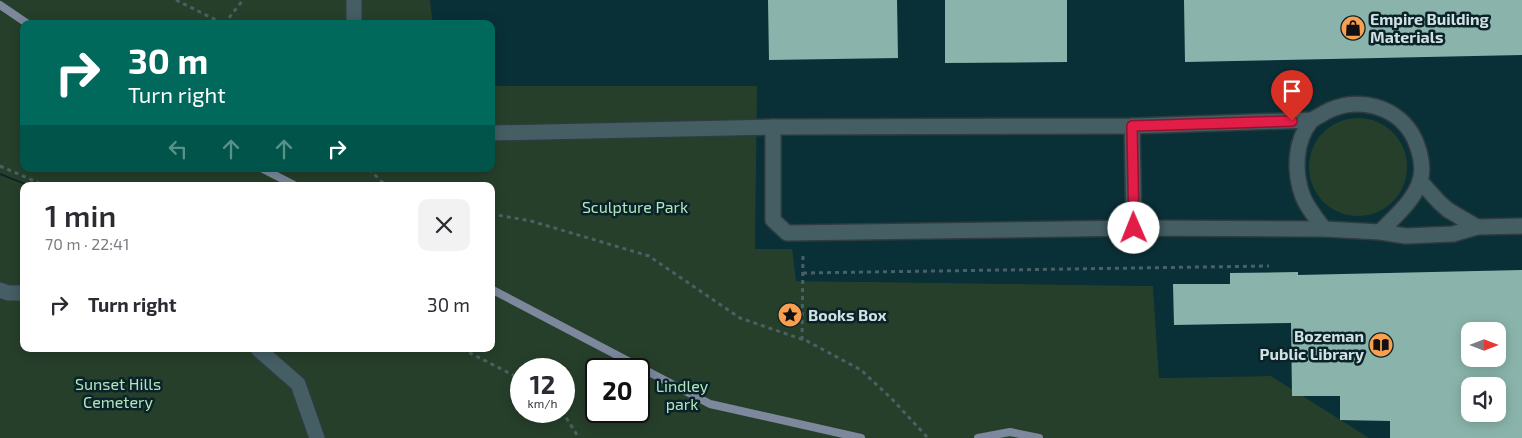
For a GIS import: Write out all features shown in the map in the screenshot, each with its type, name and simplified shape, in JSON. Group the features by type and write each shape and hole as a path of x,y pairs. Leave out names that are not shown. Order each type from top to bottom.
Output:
{"lane":[{"path":"354,0 354,20"},
{"path":"495,133 773,127 1132,126 1312,120 1335,107 1351,104 1368,104 1386,110 1401,121 1412,133 1419,149 1421,164 1420,181 1410,200 1380,232"},
{"path":"1312,120 1303,136 1296,156 1297,178 1304,198 1324,229"},
{"path":"1132,126 1134,228"},
{"path":"773,127 773,220 787,233 1134,228 1324,229 1380,232 1406,236 1453,234 1477,227 1522,226"},
{"path":"1420,181 1448,210 1477,227"},
{"path":"0,290 20,294"},
{"path":"261,352 298,384 317,438"}],"path":[{"path":"176,0 216,20"},
{"path":"227,20 243,0"},
{"path":"0,166 37,182"},
{"path":"372,172 382,182"},
{"path":"495,215 531,221 649,256 740,318 802,340 861,370 892,399 928,438"},
{"path":"802,232 804,274 802,340"},
{"path":"804,274 1269,266"},
{"path":"468,352 510,373"},
{"path":"570,423 579,438"}],"shaded area":[{"path":"430,0 1522,0 1522,438 1359,438 1271,376 1159,378 1153,286 796,281 755,250 756,86 495,86 495,20 432,20"}],"green space":[{"path":"0,0 430,0 432,20 20,20 20,172 495,172 495,86 757,86 755,249 792,249 796,281 1153,286 1159,378 1271,376 1369,438 0,438 0,175 20,183 20,352 495,352 495,182 22,182 0,173"},
{"path":"1358,118 1377,121 1393,132 1404,148 1407,167 1404,186 1393,202 1377,213 1358,216 1339,213 1323,202 1312,186 1309,167 1312,148 1323,132 1339,121"}],"building":[{"path":"768,0 897,0 898,58 769,60"},
{"path":"945,0 1067,0 1067,62 945,63"},
{"name":"Empire Building Materials","path":"1184,0 1522,0 1522,55 1185,62"},
{"name":"Bozeman Public Library","path":"1522,270 1522,438 1390,438 1390,421 1340,420 1340,396 1292,396 1291,323 1174,325 1173,284 1230,284 1230,273 1298,272 1298,275"}],"waterway":[{"path":"0,5 22,20"},
{"path":"269,172 288,182"},
{"path":"495,291 710,404 861,438"},
{"path":"978,438 1010,432 1039,438"}],"place":[{"name":"Empire Building Materials","path":"1353,28"},
{"name":"Books Box","path":"790,315"},
{"name":"Bozeman Public Library","path":"1381,345"}],"route":[{"path":"1134,228 1132,126 1292,121"}],"park label":[{"name":"Sculpture Park","path":"635,207"},
{"name":"Sunset Hills Cemetery","path":"118,393"},
{"name":"Lindley park","path":"682,395"}]}
